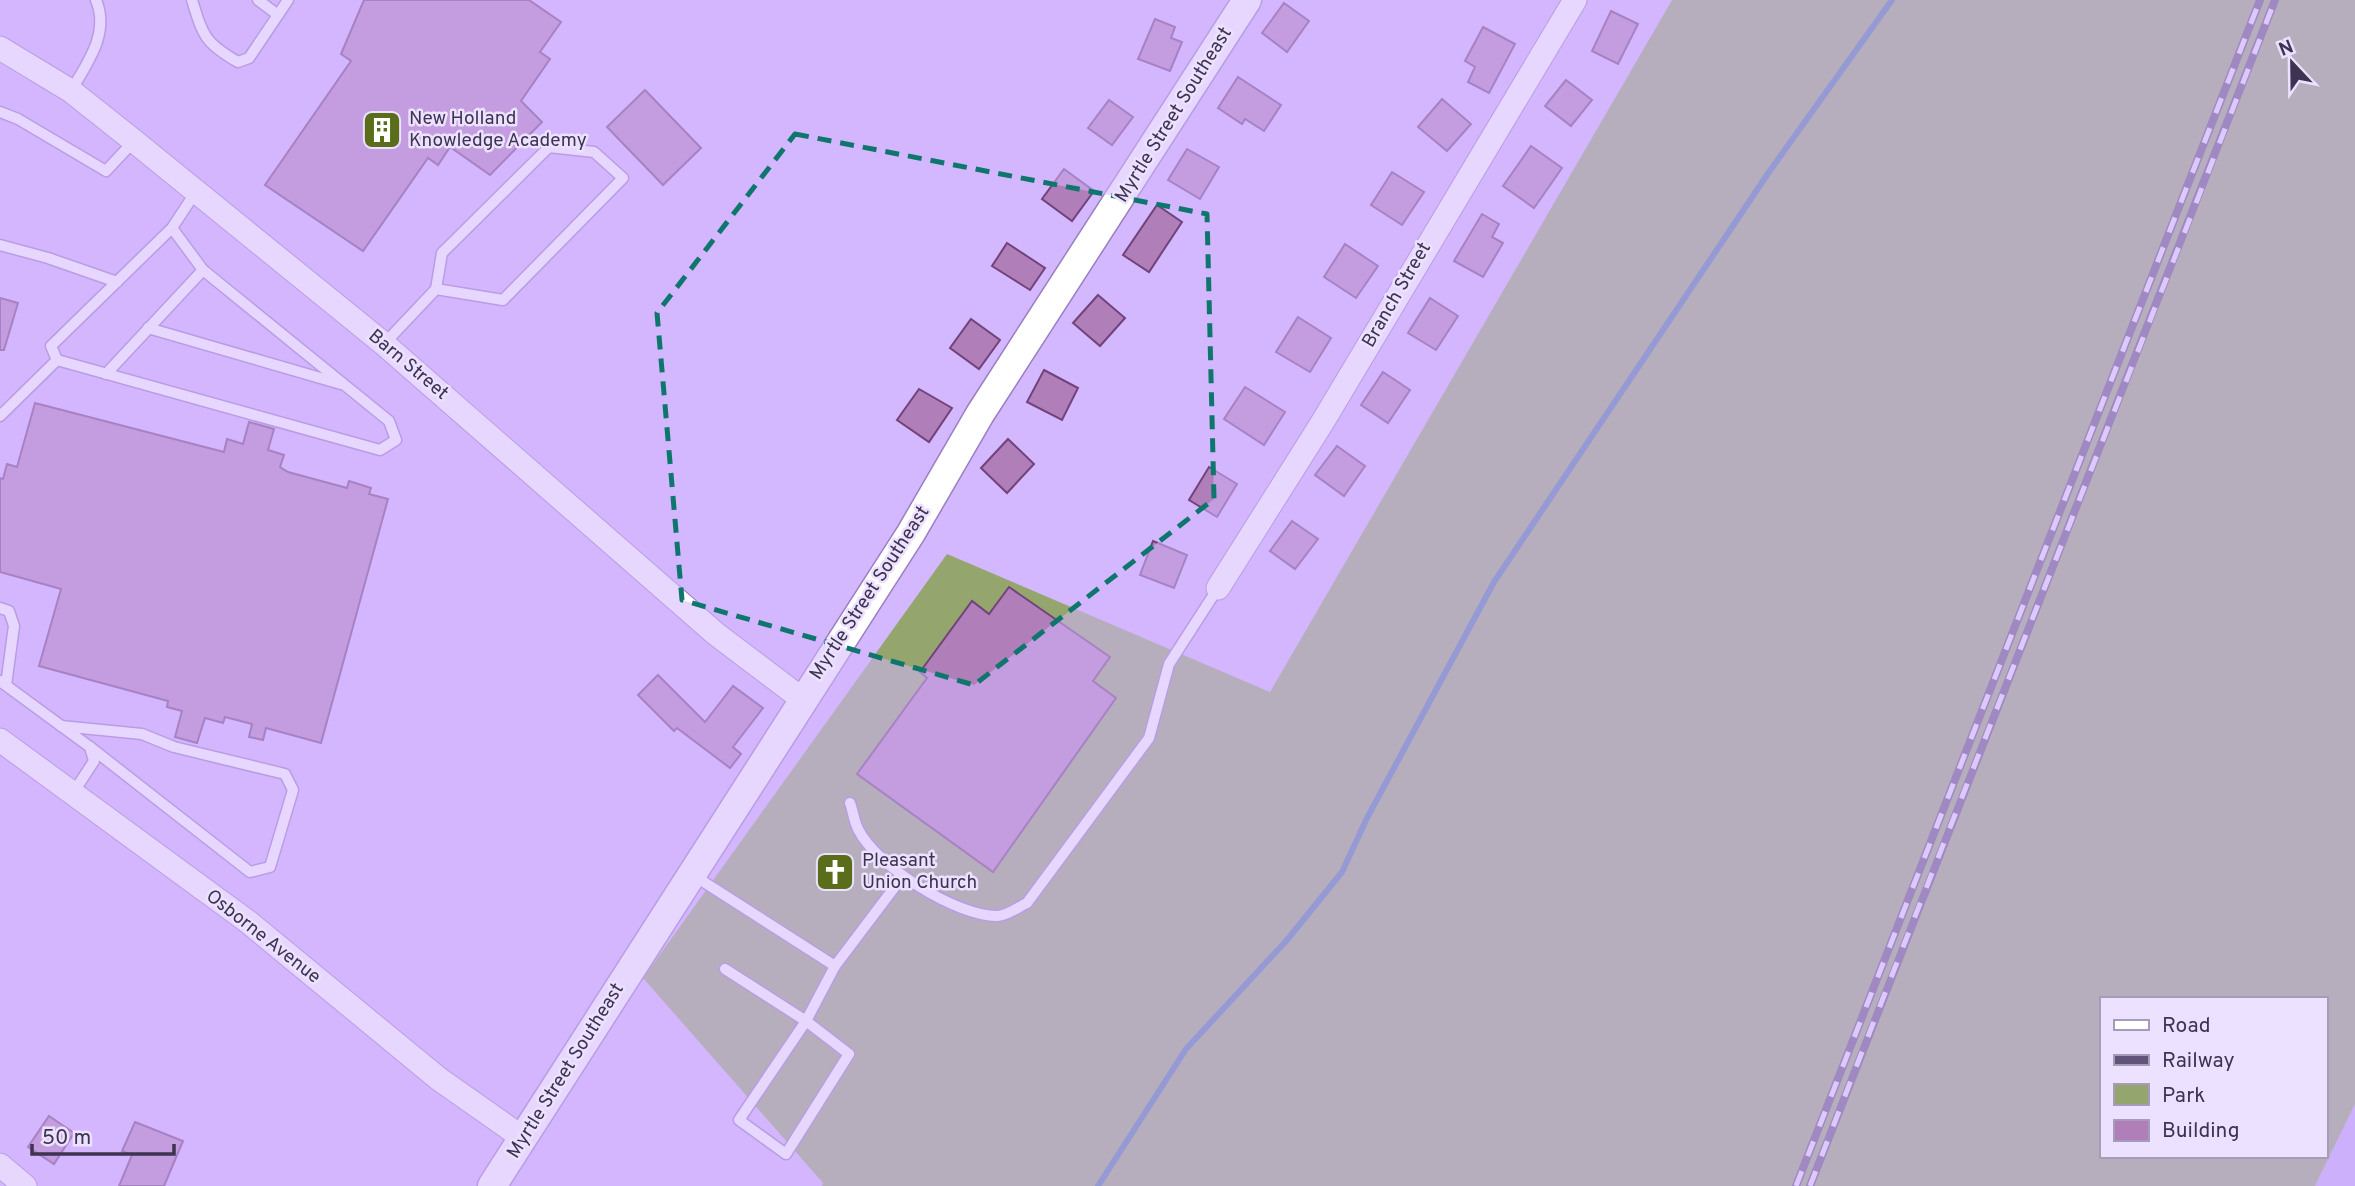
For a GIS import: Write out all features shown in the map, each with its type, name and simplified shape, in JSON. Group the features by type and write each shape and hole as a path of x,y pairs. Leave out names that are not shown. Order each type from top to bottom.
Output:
{"street":[{"name":"Myrtle Street Southeast","path":"492,1186 911,533 980,414 1247,0"},
{"name":"Branch Street","path":"1218,588 1300,459 1575,0"},
{"name":"Barn Street","path":"0,48 71,91 134,141 384,345 706,625 802,699"},
{"name":"Osborne Avenue","path":"0,740 247,921 439,1080 523,1138"},
{"path":"0,1165 25,1186"}],"lane":[{"path":"71,91 96,48 100,25 96,0"},
{"path":"192,0 202,35 212,47 238,62 249,58 288,0"},
{"path":"258,0 278,15"},
{"path":"0,112 106,171 134,141"},
{"path":"384,345 436,289 442,253 549,147 594,152 623,178 503,300 436,289"},
{"path":"57,360 51,346 172,228 195,193"},
{"path":"57,360 380,450 396,440 389,421 203,270 172,228"},
{"path":"0,245 117,282"},
{"path":"106,374 203,270"},
{"path":"148,328 347,386"},
{"path":"0,416 57,360"},
{"path":"850,803 863,837 875,852 903,876 947,901 979,914 1000,916 1027,903 1149,738 1169,664 1218,588"},
{"path":"0,608 9,611 14,626 3,683 250,872 270,867 293,790 285,774 174,747 142,734 61,726"},
{"path":"73,793 93,761 90,747"},
{"path":"691,874 835,966"},
{"path":"725,969 806,1021 849,1054 786,1154 739,1120 806,1021 835,966 903,876"}],"highlighted area":[{"path":"795,134 1207,214 1214,499 974,685 682,600 657,313"}],"shaded area":[{"path":"2355,1104 2355,1186 2315,1186"}],"green space":[{"path":"1672,0 2355,0 2355,1104 2315,1186 822,1186 823,1183 643,978 947,554 1270,692"}],"building":[{"name":"New Holland Knowledge Academy","path":"364,0 529,0 561,22 540,52 550,59 521,101 542,122 490,175 450,147 438,165 428,158 363,251 265,185 351,61 341,54"},
{"path":"1284,3 1309,21 1287,52 1262,33"},
{"path":"1611,11 1638,24 1618,64 1592,51"},
{"path":"1155,19 1175,27 1171,38 1182,42 1170,71 1138,59"},
{"path":"1483,27 1515,44 1489,93 1468,82 1475,67 1465,61"},
{"path":"1238,77 1281,105 1264,131 1245,119 1242,124 1218,108"},
{"path":"1566,80 1592,100 1571,126 1545,106"},
{"path":"645,90 701,148 663,185 607,127"},
{"path":"1442,99 1471,124 1447,151 1418,127"},
{"path":"1109,100 1133,117 1112,145 1088,128"},
{"path":"1531,146 1562,168 1534,208 1503,186"},
{"path":"1187,149 1219,167 1200,199 1168,180"},
{"path":"1064,169 1094,191 1072,221 1042,199"},
{"path":"1392,172 1424,192 1402,225 1371,205"},
{"path":"1157,205 1182,222 1149,272 1123,255"},
{"path":"1482,214 1499,224 1492,237 1503,243 1483,277 1454,261"},
{"path":"1007,243 1045,268 1030,290 992,266"},
{"path":"1345,244 1378,266 1356,298 1324,277"},
{"path":"1098,295 1125,318 1100,346 1073,323"},
{"path":"0,298 18,303 4,350 0,350"},
{"path":"1430,298 1458,316 1436,350 1408,333"},
{"path":"1298,317 1331,338 1310,372 1276,352"},
{"path":"971,319 1000,340 979,369 950,348"},
{"path":"1044,370 1078,388 1062,420 1027,402"},
{"path":"1383,372 1410,390 1388,423 1361,405"},
{"path":"1245,387 1285,412 1264,445 1224,419"},
{"path":"919,389 952,408 929,442 897,420"},
{"path":"35,403 224,452 227,439 243,444 249,422 274,429 268,450 284,455 280,467 288,472 347,488 349,481 371,488 369,494 388,499 321,743 266,728 263,740 249,737 252,724 225,717 223,723 205,718 197,743 175,737 182,711 167,707 168,701 39,666 61,589 0,572 0,478 3,479 7,464 17,467"},
{"path":"1008,439 1034,464 1007,493 981,468"},
{"path":"1337,446 1365,466 1344,496 1315,475"},
{"path":"1209,467 1237,484 1217,517 1189,500"},
{"path":"1292,521 1318,539 1295,569 1270,551"},
{"path":"1153,541 1187,555 1174,588 1140,575"},
{"path":"1009,587 1110,657 1093,681 1116,698 993,872 857,774 927,678 920,672 972,601 989,614"},
{"path":"658,675 705,722 733,686 763,708 733,747 741,754 730,768 677,728 674,731 638,695"},
{"path":"49,1116 74,1133 54,1164 28,1147"},
{"path":"135,1122 183,1141 164,1186 119,1186 132,1155 122,1151"}],"waterway":[{"path":"1098,1186 1186,1049 1287,940 1342,872 1367,818 1494,582 1769,172 1892,0"}],"railway":[{"path":"1796,1186 2260,0"},
{"path":"1810,1186 2275,0"}],"place":[{"name":"New Holland Knowledge Academy","path":"382,130"},
{"name":"Pleasant Union Church","path":"835,872"}]}
